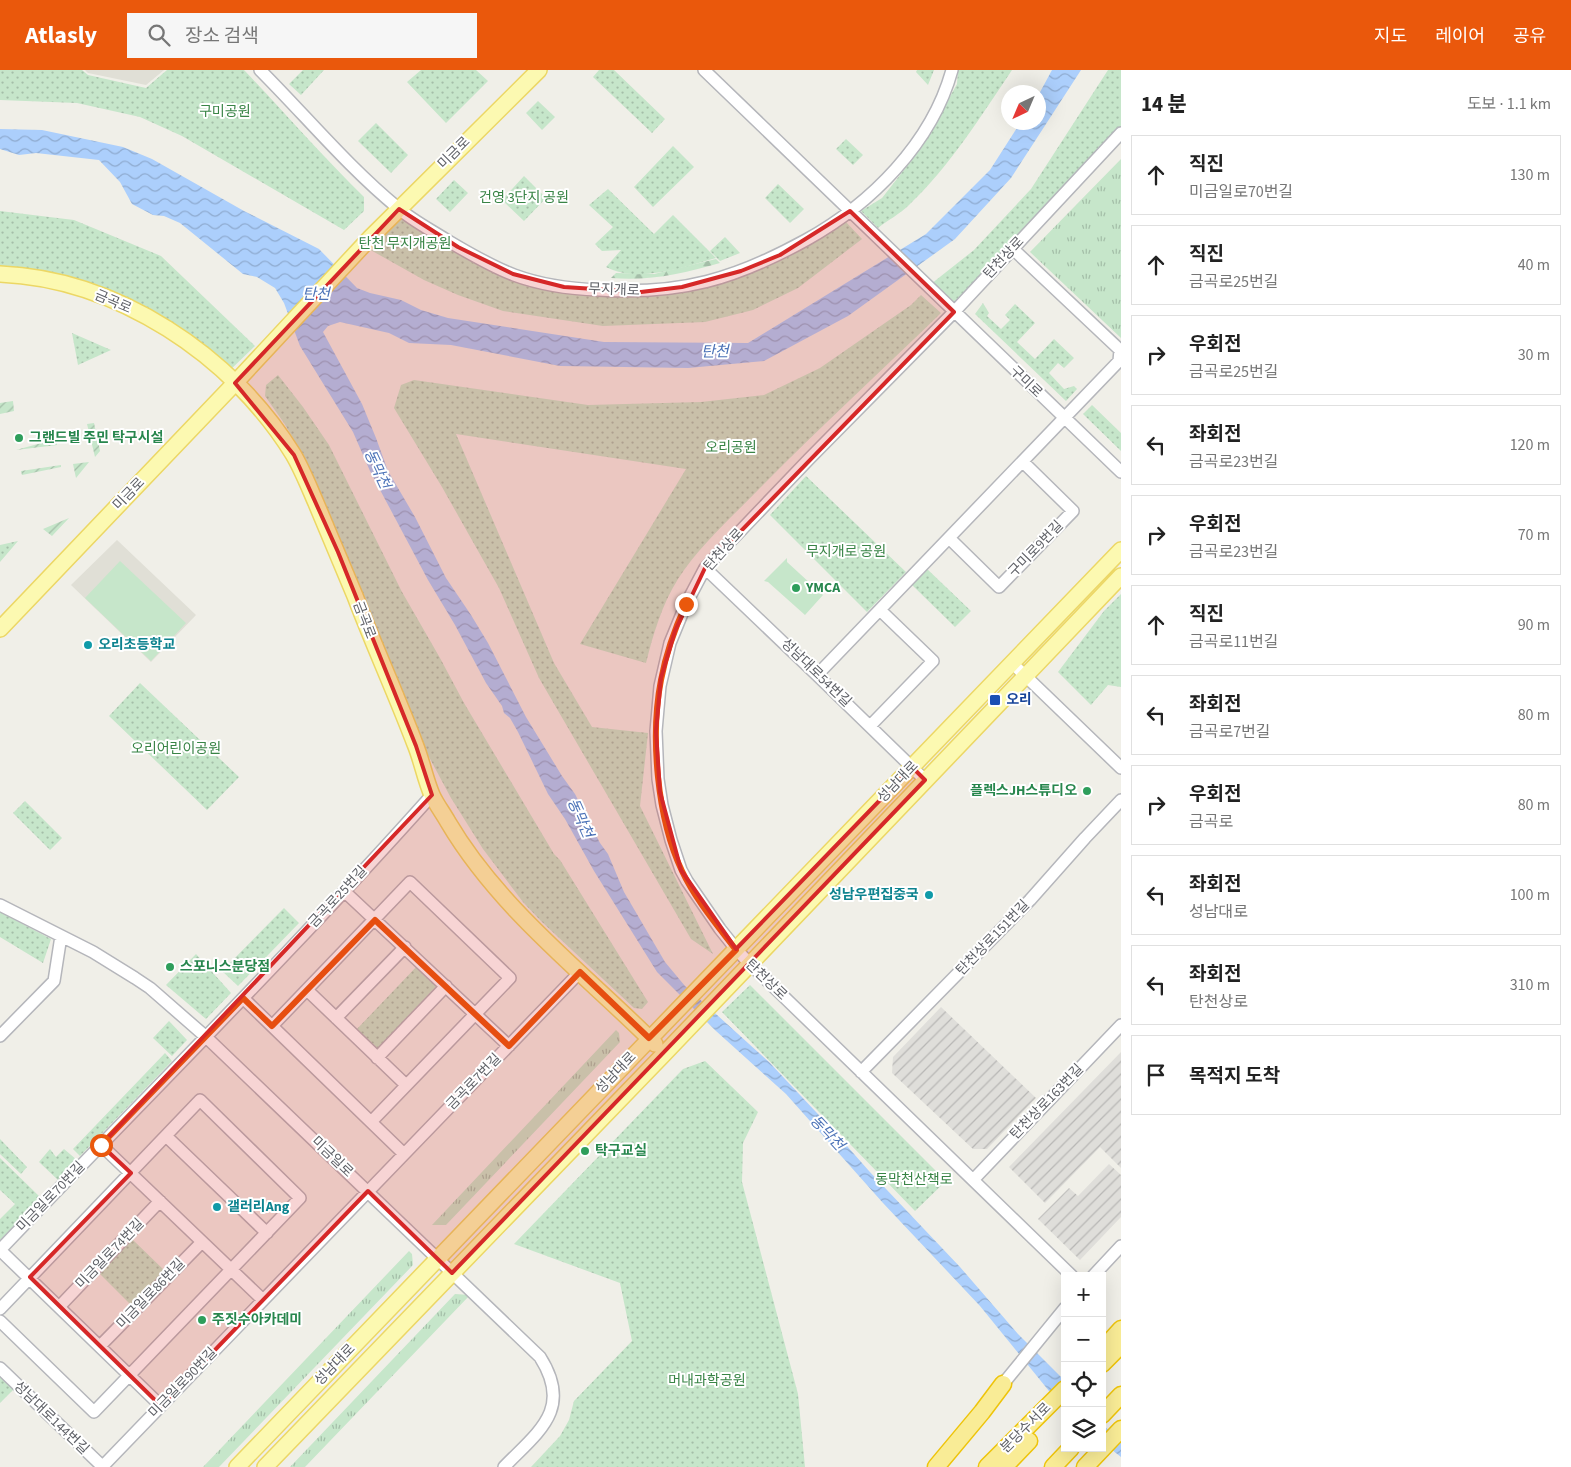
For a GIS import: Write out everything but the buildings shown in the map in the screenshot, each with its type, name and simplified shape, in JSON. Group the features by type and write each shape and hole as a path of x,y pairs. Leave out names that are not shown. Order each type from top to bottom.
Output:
{"highway":[{"path":"1106,1355 1121,1329"},
{"path":"1106,1356 1121,1345"},
{"path":"936,1467 1003,1384"},
{"name":"분당수서로","path":"1004,1467 1061,1394"},
{"path":"1106,1411 1121,1396"},
{"name":"분당수서로","path":"987,1467 1061,1407"},
{"path":"947,1467 982,1412"},
{"path":"1085,1467 1121,1429"},
{"path":"1053,1467 1067,1452"}],"main road":[{"name":"미금로","path":"0,629 235,383 370,238 539,70"},
{"name":"금곡로","path":"0,274 76,286 127,306 179,336 209,358 267,418 294,455 338,552 416,746 432,795 455,835 504,898 664,1054"},
{"name":"성남대로","path":"237,1467 1121,550"},
{"name":"성남대로","path":"265,1467 664,1054 1121,576"}],"street":[{"name":"무지개로","path":"260,70 333,146 399,209 458,247 513,274 537,282 564,287 641,292 682,287 722,278 741,271 780,255 814,236 850,211 888,178 912,150 932,119 952,70"},
{"path":"704,70 850,211"},
{"name":"탄천상로","path":"1068,1272 736,950 708,912 681,870 664,816 658,779 656,731 661,678 675,631 686,604 705,568 804,464 954,312 1121,133"},
{"name":"구미로","path":"850,211 1121,472"},
{"path":"817,674 1119,361 1120,350 1013,249"},
{"name":"구미로9번길","path":"949,538 999,587 1073,511 1022,462"},
{"name":"성남대로54번길","path":"705,568 925,780"},
{"path":"870,726 933,660 880,610"},
{"path":"1012,663 1121,768"},
{"name":"금곡로25번길","path":"205,1036 344,891 432,795"},
{"name":"탄천상로151번길","path":"861,1072 1030,900 1121,800"},
{"path":"272,1026 410,882 510,978 371,1122"},
{"path":"344,891 509,1046"},
{"name":"미금일로","path":"0,905 93,952 150,988 205,1036 540,1357 551,1378 554,1390 550,1415 543,1426 504,1467"},
{"path":"0,1036 54,981 61,936"},
{"path":"336,1018 404,947"},
{"name":"금곡로7번길","path":"368,1191 580,972"},
{"path":"377,1058 446,986"},
{"path":"307,990 406,1086"},
{"path":"243,998 404,1154"},
{"name":"탄천상로163번길","path":"973,1180 1121,1024"},
{"name":"미금일로70번길","path":"0,1250 205,1036"},
{"path":"0,1309 200,1100 300,1198 94,1412 0,1321"},
{"path":"166,1136 266,1233"},
{"path":"101,1145 263,1300"},
{"name":"미금일로90번길","path":"103,1467 368,1191"},
{"name":"미금일로74번길","path":"59,1306 160,1202"},
{"name":"미금일로86번길","path":"100,1346 202,1242"},
{"path":"1097,1272 1121,1246"},
{"path":"0,1250 162,1406"},
{"path":"1003,1384 1061,1313"},
{"name":"성남대로144번길","path":"0,1368 103,1467"}],"highlighted area":[{"path":"399,209 458,247 513,274 564,287 641,292 682,287 741,271 780,255 850,211 954,312 705,568 675,631 661,678 656,731 660,792 681,870 736,949 912,767 925,780 452,1273 368,1191 161,1406 30,1277 131,1173 101,1145 432,795 416,746 338,552 294,455 235,383"}],"shaded area":[{"path":"85,70 164,70 146,85 88,73"},
{"path":"117,540 196,615 151,662 71,585"},
{"path":"941,1007 1036,1098 987,1149 973,1149 892,1073 893,1057"},
{"path":"1121,1052 1121,1168 1100,1147 1045,1203 1009,1167"},
{"path":"1109,1164 1121,1175 1121,1217 1080,1260 1038,1219 1069,1188 1078,1196"}],"green space":[{"name":"구미공원","path":"0,70 82,70 88,75 146,88 167,70 244,70 364,197 364,211 344,230 182,136 140,117 77,103 0,100"},
{"path":"303,70 324,70 301,95 289,84"},
{"path":"421,70 476,70 488,81 446,123 407,82"},
{"path":"599,70 614,70 665,119 652,133 593,77"},
{"path":"917,70 934,70 928,85 916,72"},
{"path":"958,70 1012,70 938,174 905,208 878,228 861,211 882,198 922,147 957,84"},
{"path":"1108,70 1121,70 1121,129 953,305 931,284 974,250 1031,189"},
{"path":"538,101 555,117 542,130 526,113"},
{"path":"376,123 408,155 391,173 358,141"},
{"path":"846,139 863,155 853,165 836,149"},
{"path":"673,146 694,167 653,207 634,187"},
{"path":"1121,159 1121,338 1030,252"},
{"name":"건영 3단지 공원","path":"524,176 546,198 524,221 502,200"},
{"path":"454,180 468,193 450,212 436,199"},
{"path":"778,184 804,209 790,223 765,198"},
{"path":"608,189 654,234 673,215 716,258 675,269 646,274 619,272 606,267 621,250 602,251 595,244 613,227 589,205"},
{"path":"0,211 74,220 161,256 255,346 226,374 137,311 61,274 0,270"},
{"name":"탄천 무지개공원","path":"399,214 510,278 640,297 689,291 722,284 782,259 815,242 846,222 862,239 798,288 753,310 705,322 603,326 503,311 458,295 424,280 367,248"},
{"path":"725,237 740,253 720,261 710,251"},
{"path":"716,259 720,263 666,276 626,279 611,278 616,273 654,274"},
{"name":"오리공원","path":"921,295 941,313 781,467 716,532 696,555 678,579 667,599 646,663 580,644 686,469 456,434 554,663 592,727 648,733 640,806 713,954 691,939 539,678 499,588 442,487 394,408 401,385 414,380 588,405 701,402 764,395 820,368 911,305"},
{"path":"983,303 989,313 987,316 1001,329 1010,320 1005,315 1015,304 1035,323 1017,342 1035,359 1054,339 1074,358 1064,368 1058,363 1049,373 1064,389 1074,386 1077,389 1066,401 975,314"},
{"path":"72,333 111,350 78,365"},
{"path":"278,375 329,445 402,592 464,703 554,854 560,860 648,1002 642,1009 634,1008 523,902 483,849 451,798 421,742 305,458 265,396 266,385"},
{"path":"13,401 14,411 0,414 0,403"},
{"path":"1092,405 1121,433 1121,451 1083,414"},
{"path":"94,423 100,451 95,457 87,424"},
{"path":"56,439 57,445 16,450"},
{"path":"89,462 76,478 73,464"},
{"path":"61,465 61,467 22,475 21,471"},
{"name":"무지개로 공원","path":"806,476 906,572 867,612 770,515"},
{"path":"69,518 52,536 43,529"},
{"path":"18,541 0,562 0,545"},
{"name":"YMCA","path":"787,558 787,562 823,595 805,615 768,582 764,581"},
{"path":"120,561 186,623 151,661 85,598"},
{"path":"925,567 971,611 955,627 910,583"},
{"path":"1121,594 1121,687 1108,685 1091,705 1058,672 1104,611"},
{"name":"오리어린이공원","path":"140,683 239,777 207,810 109,716"},
{"path":"25,801 62,838 50,850 13,813"},
{"path":"284,908 299,923 238,986 222,971"},
{"path":"0,912 51,939 43,963 0,937"},
{"path":"196,954 231,993 206,1019 166,985"},
{"path":"419,964 443,986 381,1052 357,1029"},
{"name":"동막천산책로","path":"750,985 946,1181 915,1211 722,1012"},
{"path":"169,1021 187,1040 172,1056 153,1038"},
{"path":"616,1030 619,1033 620,1042 446,1225 432,1225"},
{"path":"165,1053 172,1061 80,1156 73,1149"},
{"name":"머내과학공원","path":"705,1061 758,1112 743,1143 742,1182 798,1394 805,1467 531,1467 560,1436 569,1420 574,1401 632,1341 620,1283 514,1244 683,1069"},
{"path":"0,1139 27,1167 21,1174 0,1154"},
{"path":"50,1149 56,1157 64,1149 77,1160 58,1180 39,1162"},
{"path":"0,1158 41,1198 0,1240 0,1219 15,1204 0,1190"},
{"path":"132,1239 167,1273 134,1308 99,1273"},
{"path":"409,1251 412,1254 413,1265 219,1467 203,1467"},
{"path":"455,1294 470,1295 305,1467 290,1467"},
{"path":"0,1375 14,1389 0,1403"}],"water":[{"name":"탄천","path":"1052,70 1081,70 1046,124 1046,85 1044,85"},
{"name":"탄천","path":"0,129 42,130 123,147 152,159 244,211 319,249 357,288 370,293 401,300 421,310 448,318 604,342 748,343 926,234 990,170 1016,130 1042,130 1011,178 955,239 848,316 764,361 688,368 560,366 451,345 409,343 389,333 340,322 328,326 323,332 362,404 388,471 415,517 446,578 488,643 526,717 575,794 600,843 608,854 624,892 665,962 685,986 769,1062 960,1267 1018,1334 1061,1377 1061,1400 1049,1391 980,1306 883,1203 786,1094 716,1031 657,972 548,794 518,732 486,683 428,580 370,471 353,432 300,346 284,303 275,288 257,277 243,274 180,223 164,216 153,215 132,204 120,182 99,160 36,153 19,155 0,149"},
{"path":"1106,1428 1121,1441 1121,1457 1106,1445"}],"place":[{"name":"그랜드빌 주민 탁구시설","path":"19,438"},
{"name":"YMCA","path":"796,588"},
{"name":"오리초등학교","path":"88,645"},
{"name":"오리","path":"995,700"},
{"name":"플렉스JH스튜디오","path":"1087,791"},
{"name":"성남우편집중국","path":"929,895"},
{"name":"스포니스분당점","path":"170,967"},
{"name":"탁구교실","path":"585,1151"},
{"name":"갤러리Ang","path":"217,1207"},
{"name":"주짓수아카데미","path":"202,1320"}],"route":[{"path":"101,1145 243,998 272,1026 375,920 509,1046 580,972 649,1038 736,950 708,912 681,870 664,816 658,779 656,731 660,686 670,643 686,604"}],"water label":[{"name":"동막천","path":"377,469"},
{"name":"동막천","path":"580,818"},
{"name":"동막천","path":"827,1133"}]}
